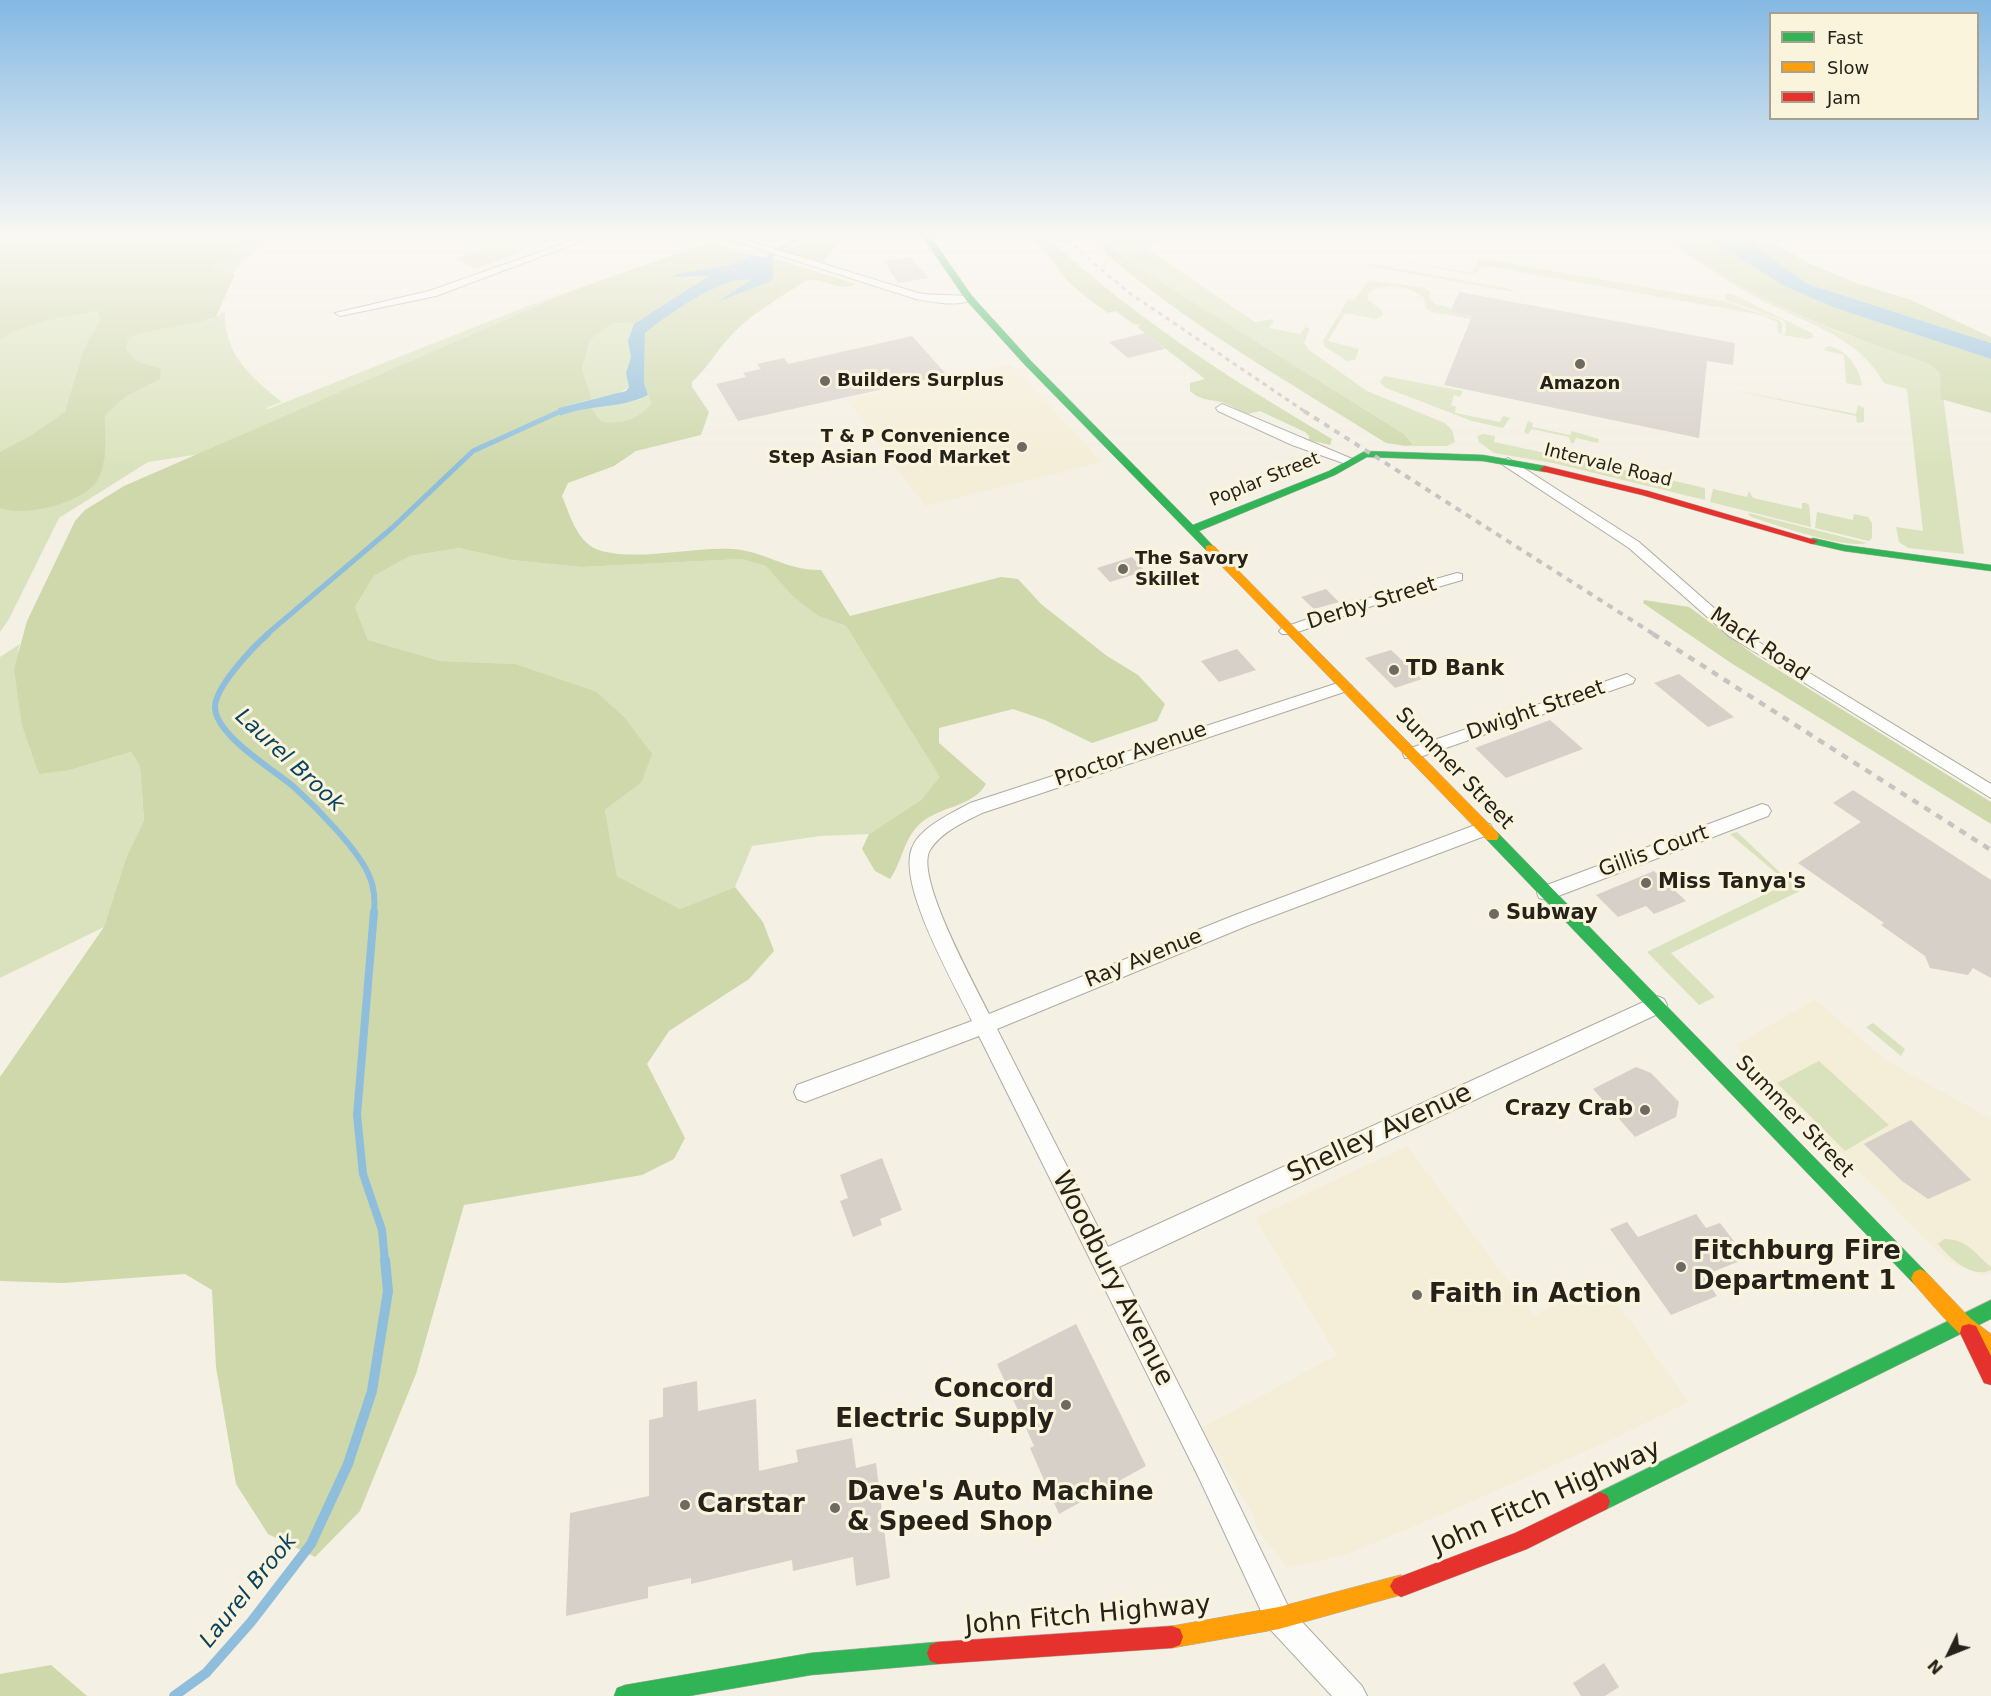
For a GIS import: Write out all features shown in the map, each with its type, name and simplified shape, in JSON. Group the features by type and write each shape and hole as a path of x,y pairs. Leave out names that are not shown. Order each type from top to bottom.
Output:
{"main road":[{"name":"Summer Street","path":"983,313 1287,631 1344,686 1657,1005 1964,1324 1991,1346"},
{"name":"Intervale Road","path":"1351,461 1371,453 1459,456 1508,462 1654,495 1790,536 1844,548 1991,568"},
{"name":"Poplar Street","path":"1191,530 1332,473 1351,461"},
{"name":"John Fitch Highway","path":"625,1696 811,1665 936,1653 1179,1637 1279,1618 1391,1590 1520,1542 1991,1309"},
{"name":"John Fitch Highway","path":"1964,1324 1991,1319"},
{"name":"Summer Street","path":"1964,1324 1991,1376"}],"street":[{"path":"1222,408 1296,442 1351,461"},
{"name":"Mack Road","path":"1508,462 1634,545 1734,633 1991,792"},
{"name":"Derby Street","path":"1287,631 1367,603 1457,577"},
{"name":"Dwight Street","path":"1411,754 1627,679"},
{"name":"Proctor Avenue","path":"927,842 944,825 976,808 1344,686"},
{"name":"Gillis Court","path":"1546,893 1762,811"},
{"name":"Ray Avenue","path":"805,1092 984,1025 1242,920 1484,829"},
{"name":"Woodbury Avenue","path":"927,842 920,849 917,872 927,905 984,1025 1208,1468 1279,1618 1352,1696"},
{"name":"Shelley Avenue","path":"1103,1262 1657,1005"}],"shaded area":[{"path":"1011,364 1102,462 925,506 846,399"},
{"path":"1815,1000 1887,1061 1991,1119 1991,1273 1984,1276 1946,1260 1735,1045"},
{"path":"1407,1146 1534,1316 1598,1281 1633,1324 1688,1402 1611,1440 1347,1554 1288,1568 1260,1533 1250,1509 1202,1428 1337,1355 1255,1218"}],"green space":[{"path":"0,313 210,313 208,321 225,313 229,340 241,363 282,402 266,408 268,409 510,313 543,313 220,451 148,462 59,518 9,619 0,632"},
{"path":"0,313 86,313 35,324 0,339"},
{"path":"98,313 218,313 216,317 205,321 149,331 128,338 126,349 136,361 161,369 160,379 126,396 105,415 103,464 98,479 91,488 67,502 53,506 23,511 0,508 0,452 32,435 65,412 84,349 101,319"},
{"path":"521,313 652,313 634,324 613,323 590,340 582,369 592,399 558,408 560,416 579,408 591,407 601,421 629,420 641,414 651,404 644,383 645,333 672,313 757,313 735,331 692,382 692,387 709,412 701,435 636,451 614,466 568,483 562,496 575,526 589,545 611,553 627,554 733,549 755,553 797,567 821,570 850,616 1001,577 1018,579 1041,604 1107,656 1138,675 1165,704 1157,721 1092,743 1045,720 1013,709 939,728 939,743 986,784 981,791 967,801 934,815 918,825 908,840 890,879 875,871 862,849 869,834 921,800 940,777 846,626 818,616 793,596 766,566 741,559 581,567 511,560 459,548 410,556 374,576 355,607 368,640 441,661 516,664 595,691 624,717 652,754 641,783 605,810 617,876 680,909 735,887 763,922 774,951 749,979 669,1031 647,1064 685,1138 674,1159 642,1175 464,1205 416,1374 360,1511 315,1557 268,1534 236,1484 216,1367 212,1290 185,1274 63,1283 0,1281 0,1077 104,927 126,858 144,820 140,766 131,752 70,770 39,774 22,725 14,669 27,621 75,521 85,510 124,486"},
{"path":"1119,313 1138,313 1182,345 1332,439 1330,445 1309,440 1305,432 1260,411 1248,414 1224,403 1201,398 1194,394 1190,391 1190,383 1205,379 1137,327 1141,325 1133,324"},
{"path":"1182,313 1211,313 1404,434 1413,444 1406,446 1386,443"},
{"path":"1211,313 1242,313 1255,322 1272,319 1274,321 1269,328 1300,334 1305,327 1310,328 1304,343 1309,350 1367,391 1445,423 1452,430 1455,442 1447,446 1406,446 1413,443 1404,434"},
{"path":"1340,313 1345,313 1328,341 1359,349 1355,360 1347,361 1324,346 1323,341"},
{"path":"1346,313 1383,313 1376,319"},
{"path":"1438,313 1456,313 1472,316 1471,319"},
{"path":"1751,313 1759,313 1779,320 1782,323 1782,333 1778,334 1777,322"},
{"path":"1763,313 1771,313 1812,333 1814,337 1807,339 1782,335 1785,334 1786,324 1783,320"},
{"path":"1789,313 1795,313 1836,331 1929,364 1940,373 1964,554 1908,548 1899,542 1896,527 1923,531 1907,389 1884,383 1858,351 1824,329"},
{"path":"1796,313 1851,313 1991,359 1991,413 1941,399 1940,373 1929,364"},
{"path":"1898,313 1939,313 1991,337 1991,343"},
{"path":"613,323 634,324 630,339 629,387 617,394 592,399 582,369 590,340"},
{"path":"1828,346 1840,351 1851,360 1859,373 1862,386 1846,383 1844,355 1823,350"},
{"path":"1384,376 1463,391 1460,397 1454,395 1451,405 1456,407 1455,413 1500,422 1503,416 1510,418 1503,428 1472,421 1386,388 1380,382"},
{"path":"1723,388 1856,414 1858,405 1864,408 1864,422 1857,423 1856,416"},
{"path":"648,395 651,404 641,414 629,420 601,421 591,407 638,400"},
{"path":"1528,421 1533,423 1532,427 1570,435 1572,431 1599,439 1598,443 1576,438 1574,443 1571,443 1569,437 1532,429 1528,434 1524,432"},
{"path":"1483,434 1495,436 1494,442 1564,457 1566,451 1570,452 1571,458 1651,476 1650,483 1663,487 1666,479 1705,488 1705,500 1553,463 1494,453 1479,442 1477,436"},
{"path":"1713,489 1747,497 1749,491 1753,498 1802,509 1802,503 1806,503 1809,505 1811,527 1710,502"},
{"path":"1817,512 1853,520 1854,514 1868,517 1872,523 1872,538 1869,541 1815,528"},
{"path":"1748,513 1867,543 1842,543 1826,540 1751,517"},
{"path":"459,548 511,560 581,567 741,559 766,566 818,616 846,626 941,777 921,800 869,834 820,836 752,846 735,887 680,909 617,876 605,810 641,783 595,691 516,664 441,661 368,640 355,607 374,576 410,556"},
{"path":"1644,600 1689,607 1756,656 1991,802 1991,824 1731,663 1643,603"},
{"path":"20,644 18,651 70,770 131,752 140,766 144,820 126,858 104,927 0,978 0,657"},
{"path":"1737,832 1800,891 1671,953 1715,997 1699,1005 1647,952 1788,883 1730,834"},
{"path":"1873,1023 1905,1049 1901,1056 1866,1027"},
{"path":"1819,1061 1889,1125 1845,1151 1777,1083"},
{"path":"1944,1239 1965,1244 1991,1267 1991,1270 1976,1272 1961,1266 1938,1244"},
{"path":"51,1665 87,1696 0,1696 0,1674"}],"water":[{"path":"651,313 672,313 645,333 644,383 648,395 627,402 560,416 558,408 626,391 629,387 626,373 631,357 628,341 634,324"},
{"path":"1851,313 1898,313 1991,343 1991,359"}],"building":[{"name":"Amazon","path":"1456,313 1573,313 1735,343 1733,365 1707,361 1699,438 1444,385 1472,316"},
{"path":"1145,333 1165,349 1128,358 1109,342"},
{"name":"Builders Surplus","path":"912,336 947,375 738,421 716,384 746,377 743,373 761,369 757,364 784,358 788,364"},
{"name":"The Savory Skillet","path":"1132,557 1145,571 1110,582 1097,568"},
{"path":"1326,589 1339,602 1314,609 1301,597"},
{"path":"1237,649 1256,670 1219,682 1201,661"},
{"name":"TD Bank","path":"1391,650 1422,679 1395,688 1365,658"},
{"path":"1679,674 1734,717 1708,727 1654,683"},
{"path":"1550,720 1583,749 1506,778 1475,748"},
{"path":"1853,790 1991,880 1991,978 1973,968 1968,975 1930,968 1925,956 1881,925 1884,923 1798,863 1861,822 1833,803"},
{"name":"Miss Tanya's","path":"1654,871 1686,901 1654,914 1646,906 1618,917 1596,895"},
{"name":"Crazy Crab","path":"1636,1067 1651,1073 1679,1102 1676,1117 1635,1137 1593,1089"},
{"path":"1911,1120 1971,1180 1928,1199 1902,1181 1864,1144"},
{"path":"882,1158 902,1210 880,1219 882,1225 853,1237 840,1201 848,1198 840,1175"},
{"name":"Fitchburg Fire Department 1","path":"1696,1214 1706,1228 1720,1223 1747,1258 1703,1276 1717,1296 1671,1315 1610,1229 1627,1222 1638,1237"},
{"name":"Concord Electric Supply","path":"1076,1324 1146,1466 1059,1514 1030,1448 1034,1446 997,1364"},
{"name":"Carstar","path":"697,1381 698,1411 756,1399 759,1471 798,1462 796,1450 852,1438 856,1468 876,1463 890,1578 856,1586 853,1557 793,1571 792,1560 691,1584 691,1578 648,1587 648,1598 566,1616 570,1513 649,1496 649,1420 663,1417 663,1388"},
{"path":"1604,1663 1619,1687 1605,1696 1581,1696 1573,1683"}],"waterway":[{"name":"Laurel Brook","path":"558,413 566,409"},
{"name":"Laurel Brook","path":"266,635 392,528 473,451 561,411"},
{"name":"Laurel Brook","path":"268,634 253,648 221,689 215,707 218,718 235,740 294,787 348,843 365,867 372,882 374,912"},
{"name":"Laurel Brook","path":"374,912 357,1115 363,1174 382,1230 385,1262"},
{"name":"Laurel Brook","path":"174,1696 206,1673 251,1622 311,1544 348,1464 372,1391 388,1291 385,1260"}],"railway":[{"path":"1159,313 1305,411"},
{"path":"1305,411 1655,635"},
{"path":"1653,634 1991,850"}],"traffic: fast":[{"path":"983,313 1028,363 1210,548"},
{"path":"1191,530 1332,473 1365,454 1483,458 1545,469"},
{"path":"1813,541 1844,548 1991,568"},
{"path":"1492,836 1920,1278"},
{"path":"1600,1502 1991,1309"},
{"path":"625,1696 811,1664 938,1653"}],"traffic: slow":[{"path":"1210,548 1492,836"},
{"path":"1920,1278 1964,1324 1991,1346"},
{"path":"1172,1637 1279,1618 1401,1586"}],"traffic: jam":[{"path":"1545,469 1645,493 1813,541"},
{"path":"1969,1333 1991,1376"},
{"path":"1401,1586 1520,1542 1600,1502"},
{"path":"938,1653 1172,1637"}],"place":[{"name":"Amazon","path":"1580,364"},
{"name":"Builders Surplus","path":"825,381"},
{"name":"T & P Convenience Step Asian Food Market","path":"1022,447"},
{"name":"The Savory Skillet","path":"1123,569"},
{"name":"TD Bank","path":"1394,670"},
{"name":"Miss Tanya's","path":"1646,883"},
{"name":"Subway","path":"1494,914"},
{"name":"Crazy Crab","path":"1645,1110"},
{"name":"Fitchburg Fire Department 1","path":"1681,1267"},
{"name":"Faith in Action","path":"1417,1295"},
{"name":"Concord Electric Supply","path":"1066,1405"},
{"name":"Carstar","path":"685,1505"},
{"name":"Dave's Auto Machine & Speed Shop","path":"835,1508"}]}
